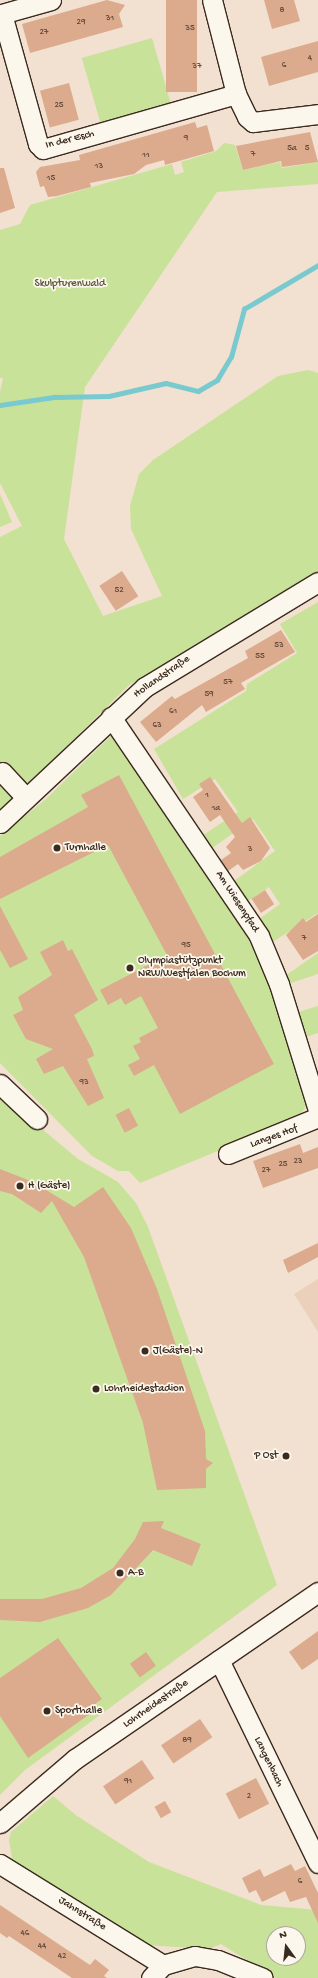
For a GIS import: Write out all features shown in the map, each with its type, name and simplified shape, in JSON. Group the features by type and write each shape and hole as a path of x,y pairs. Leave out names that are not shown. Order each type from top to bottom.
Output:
{"street":[{"name":"In der Esch","path":"51,0 1,14 38,144 43,149 236,94"},
{"path":"212,0 236,94 247,117 253,122 318,114"},
{"name":"Hollandstraße","path":"0,823 25,797 112,716 179,663 318,582"},
{"name":"Am Wiesenpfad","path":"112,716 259,936 279,984 318,1110"},
{"path":"2,772 25,797"},
{"path":"0,1084 37,1119"},
{"name":"Langes Hof","path":"228,1154 318,1117"},
{"name":"Lohrheidestraße","path":"0,1823 75,1759 318,1592"},
{"name":"Langenbach","path":"219,1660 318,1863"},
{"name":"Jahnstraße","path":"0,1864 157,1971 195,1956 218,1960 263,1978"}],"shaded area":[{"path":"318,1279 318,1332 294,1294"}],"green space":[{"path":"152,38 172,106 101,126 82,58"},
{"name":"Skulpturenwald","path":"224,143 235,145 243,170 280,162 282,168 318,162 318,184 217,192 85,387 64,539 103,616 162,596 131,529 130,506 139,474 153,460 278,376 308,370 318,373 318,575 129,685 0,812 0,537 22,526 0,483 0,392 3,378 0,378 0,230 20,224 30,205 172,164 175,175 184,172 181,162 216,151"},
{"path":"0,494 12,522 0,527"},
{"path":"318,602 318,913 271,943 258,920 280,904 269,887 247,902 234,881 275,851 253,819 211,849 202,836 238,812 215,779 183,799 154,749 246,691 247,684 297,653 280,624"},
{"name":"Olympiastützpunkt NRW/Westfalen Bochum","path":"114,733 250,941 272,994 307,1105 298,1118 140,1183 129,1171 118,1171 92,1156 0,1063 0,836 46,799"},
{"path":"318,953 318,974 288,984 285,976"},
{"path":"318,1006 318,1033 306,1037 298,1012"},
{"name":"Lohrheidestadion","path":"0,1094 78,1159 118,1182 136,1203 148,1227 277,1585 25,1770 0,1795"},
{"path":"53,1796 77,1816 149,1862 261,1905 318,1910 318,1978 276,1978 221,1944 209,1949 145,1945 13,1864 9,1840 11,1832"}],"building":[{"path":"107,0 125,5 119,14 123,27 30,53 22,24"},
{"path":"166,0 197,0 197,92 166,92"},
{"path":"264,0 294,0 300,21 272,29"},
{"path":"318,41 318,72 269,86 261,57"},
{"path":"69,83 79,120 50,127 40,91"},
{"path":"195,122 197,128 207,125 214,151 165,165 164,160 146,165 134,174 90,183 91,187 57,196 48,197 44,186 40,187 36,172 40,167 80,160 79,155"},
{"path":"310,132 318,162 282,167 281,161 243,170 236,146"},
{"path":"0,168 4,168 15,208 0,213"},
{"path":"122,571 138,596 116,611 99,586"},
{"path":"281,630 295,652 241,683 245,689 206,712 202,705 156,742 140,722 172,696 175,699 248,658 245,651"},
{"path":"119,775 274,1064 180,1114 154,1065 134,1076 128,1065 140,1059 133,1046 141,1042 139,1038 158,1028 141,996 125,1005 121,998 108,1005 100,990 167,955 108,845 0,899 0,857 88,807 81,795"},
{"path":"210,777 242,823 250,817 270,848 261,861 243,870 238,864 228,871 221,860 231,853 226,847 235,837 220,815 210,822 193,797 203,790 199,784"},
{"path":"265,890 274,904 261,913 252,899"},
{"path":"0,906 28,959 10,968 0,950"},
{"path":"318,914 318,951 303,960 286,935 303,918 306,922"},
{"path":"63,940 68,951 72,949 98,1000 74,1015 92,1049 94,1056 87,1059 104,1098 88,1106 63,1066 44,1074 36,1059 53,1049 26,1039 13,1015 23,1010 18,997 52,975 40,952"},
{"path":"129,1108 138,1126 125,1133 116,1115"},
{"path":"300,1144 303,1153 318,1147 318,1168 263,1188 253,1161"},
{"name":"J(Gäste)-N","path":"0,1169 33,1182 74,1207 103,1187 131,1228 157,1289 205,1431 206,1459 213,1463 206,1469 206,1488 157,1490 143,1423 84,1257 52,1201 41,1213 12,1194 0,1191"},
{"path":"318,1243 318,1257 288,1273 283,1260"},
{"name":"A-B","path":"164,1521 161,1528 201,1544 192,1566 153,1550 111,1595 88,1608 40,1622 0,1620 0,1599 42,1599 81,1588 113,1568 135,1539 143,1522"},
{"path":"318,1631 318,1659 302,1670 289,1652"},
{"name":"Sporthalle","path":"58,1638 102,1699 91,1707 94,1711 28,1758 0,1716 0,1678"},
{"path":"146,1652 156,1666 140,1678 130,1664"},
{"path":"200,1719 212,1737 173,1764 161,1745"},
{"path":"142,1760 154,1778 115,1805 103,1786"},
{"path":"256,1778 269,1804 239,1819 226,1793"},
{"path":"165,1801 171,1812 161,1818 155,1807"},
{"path":"291,1864 295,1871 305,1866 318,1893 318,1923 306,1897 290,1902 285,1891 262,1902 256,1890 249,1893 242,1878 260,1869 264,1877"},
{"path":"0,1905 90,1965 95,1959 109,1970 104,1976 107,1978 72,1978 9,1936 7,1938 0,1933"}],"waterway":[{"path":"0,405 55,397 109,396 166,383 198,391 217,380 231,357 244,309 318,265"}],"place":[{"name":"Turnhalle","path":"57,848"},
{"name":"Olympiastützpunkt NRW/Westfalen Bochum","path":"130,968"},
{"name":"H (Gäste)","path":"20,1186"},
{"name":"J(Gäste)-N","path":"145,1351"},
{"name":"Lohrheidestadion","path":"96,1389"},
{"name":"P Ost","path":"286,1456"},
{"name":"A-B","path":"120,1573"},
{"name":"Sporthalle","path":"47,1711"}]}
